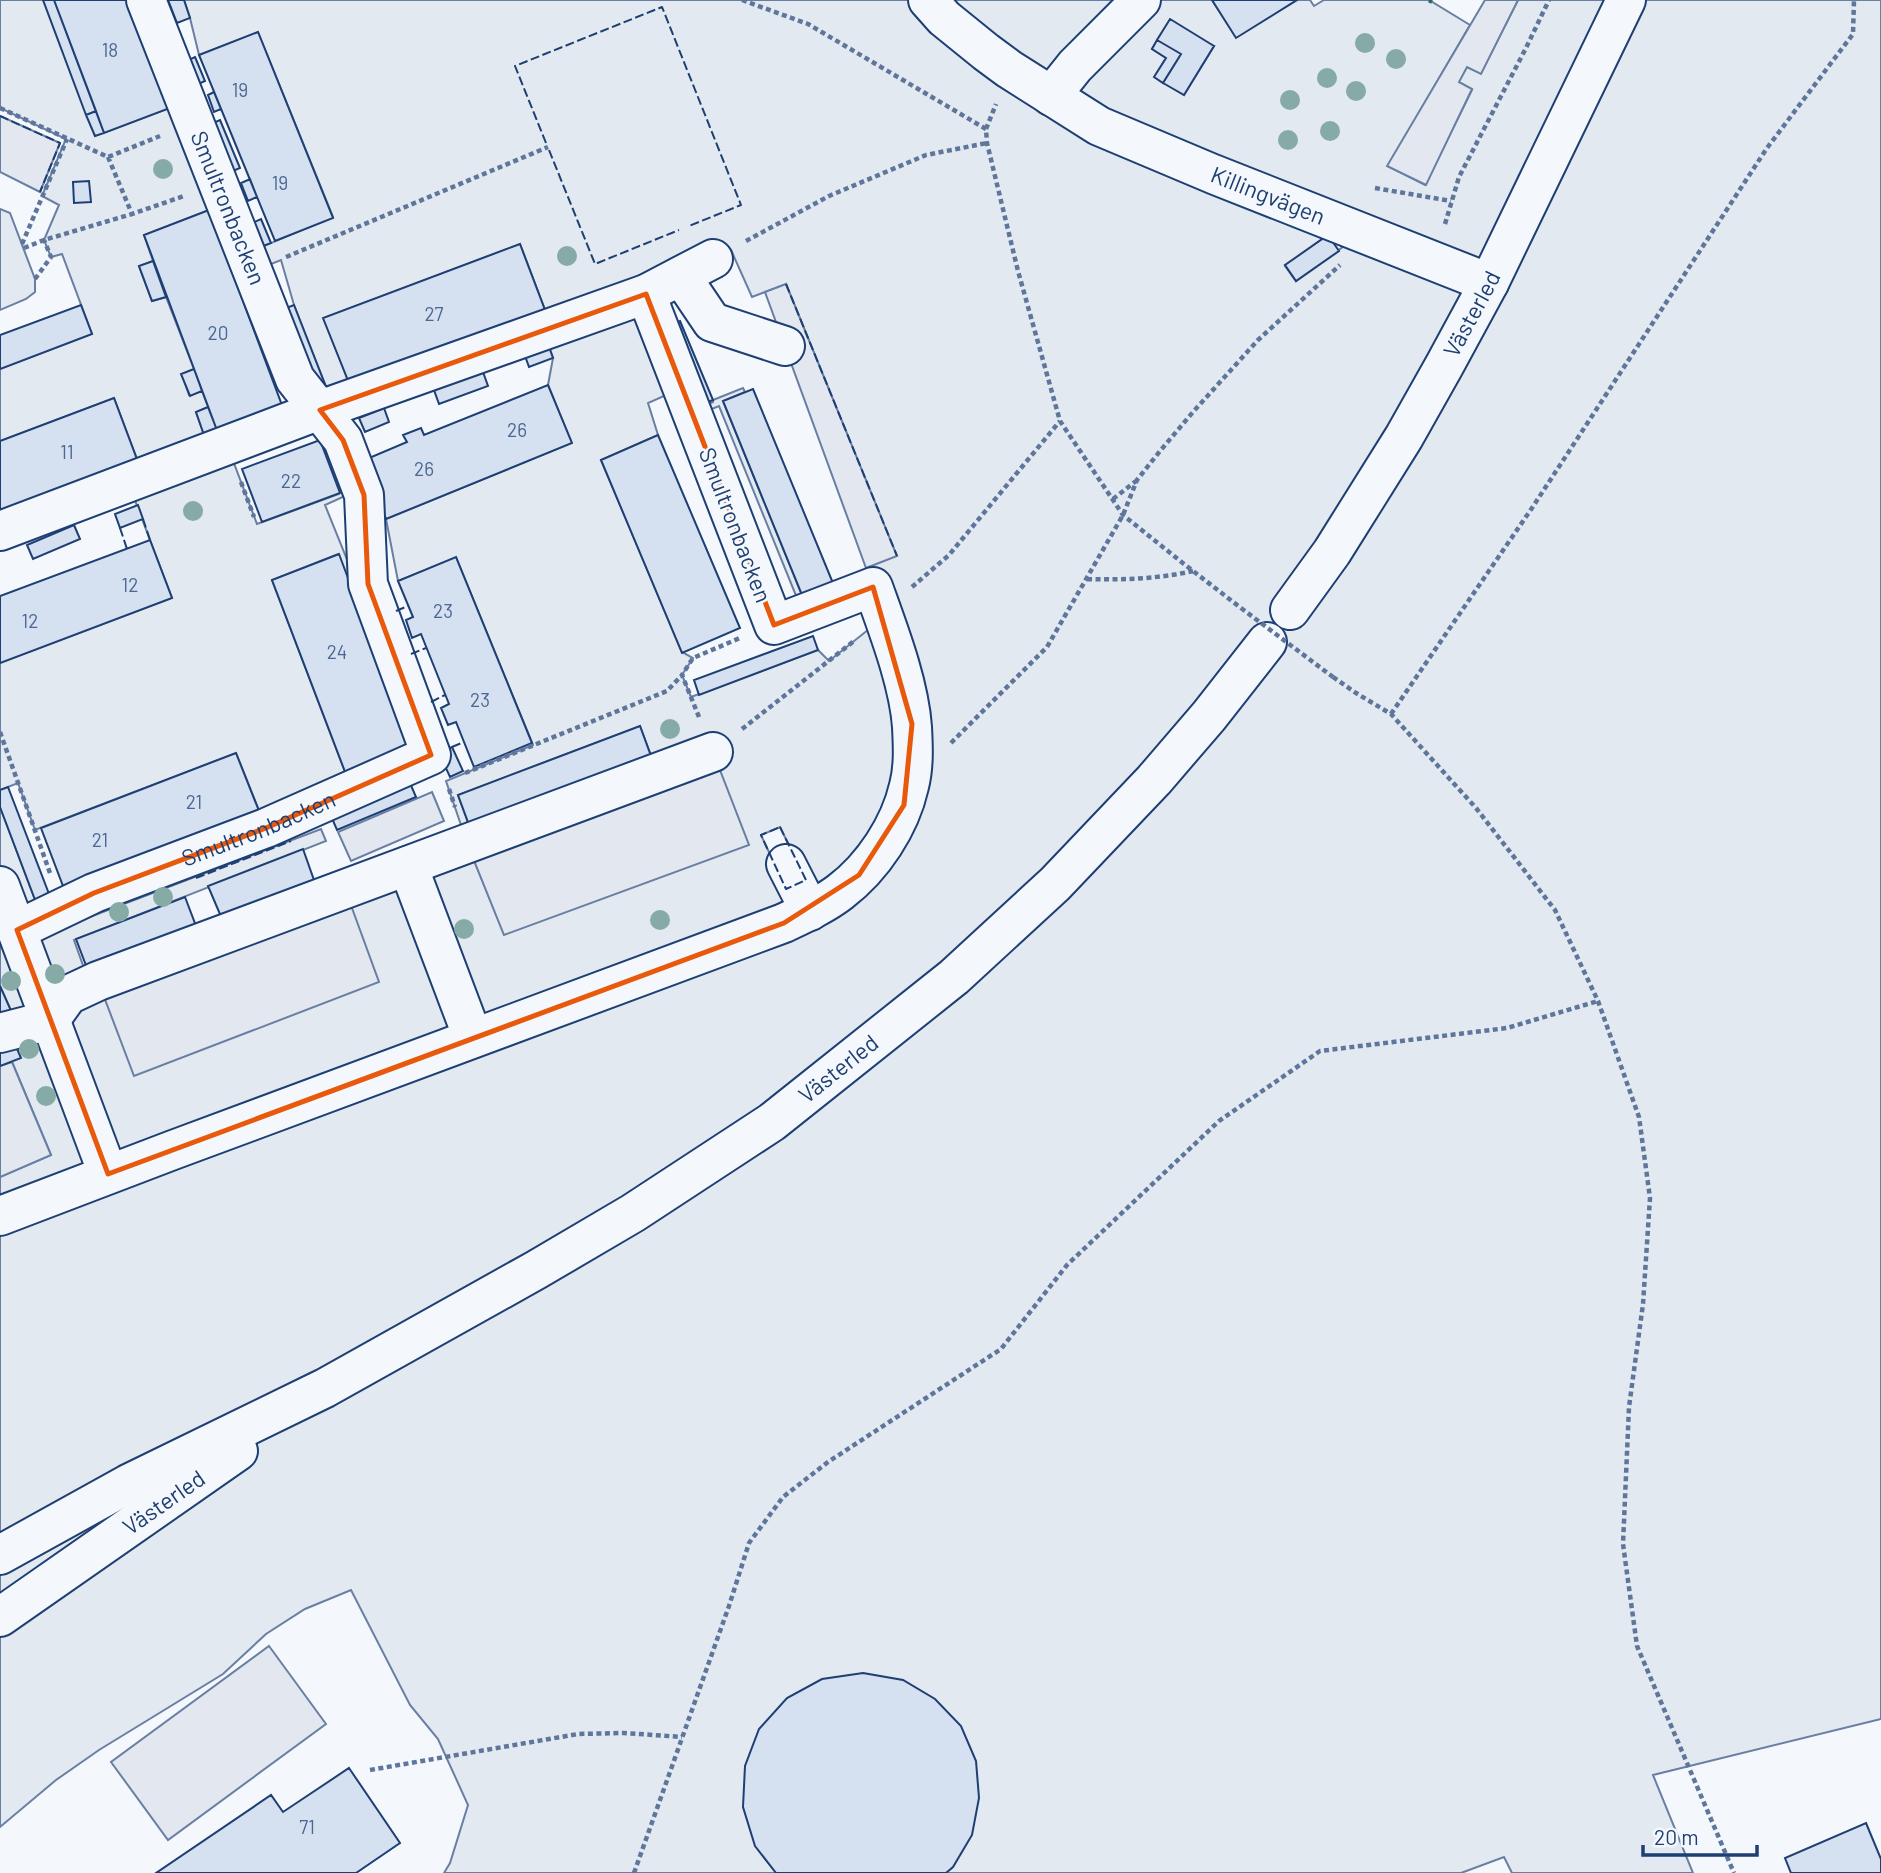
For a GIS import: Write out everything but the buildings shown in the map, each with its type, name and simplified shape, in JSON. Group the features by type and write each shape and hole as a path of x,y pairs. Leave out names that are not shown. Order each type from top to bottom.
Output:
{"street":[{"name":"Smultronbacken","path":"17,930 94,893 266,828 431,755 368,584 364,495 343,440 295,379 146,0"},
{"name":"Killingvägen","path":"928,0 944,18 1009,69 1099,126 1489,283"},
{"path":"1051,96 1075,66 1141,0"},
{"name":"Västerled","path":"1290,610 1332,552 1404,438 1489,283 1626,0"},
{"path":"0,531 320,410 646,294 697,267 712,322 785,346"},
{"name":"Smultronbacken","path":"646,294 774,625 873,587 882,612"},
{"path":"0,1216 760,933 810,911 841,892 874,858 895,823 910,784 912,724 904,681 882,612"},
{"name":"Västerled","path":"0,1555 128,1485 325,1388 536,1270 633,1213 772,1122 954,977 1077,862 1154,780 1267,642"},
{"path":"0,1033 50,1020 68,995 98,981 713,752"},
{"path":"786,864 810,911"},
{"path":"408,866 473,1038"},
{"path":"0,889 108,1174"},
{"name":"Västerled","path":"0,1617 213,1470 325,1388"}],"path":[{"path":"742,0 808,24 986,129 987,143 1018,271 1060,421 1124,515 1333,677 1391,714 1476,808 1555,909 1598,1001 1639,1117 1650,1198 1643,1304 1629,1407 1623,1544 1637,1646 1734,1873"},
{"path":"1436,261 1459,177 1549,0"},
{"path":"1391,714 1538,498 1767,148 1853,34 1854,0"},
{"path":"0,108 108,157 132,214"},
{"path":"108,157 194,123"},
{"path":"66,139 23,246 218,185"},
{"path":"697,267 829,196 926,155 987,143"},
{"path":"253,271 548,147"},
{"path":"1375,188 1451,201"},
{"path":"1113,499 1137,480 1192,412 1258,340 1371,236"},
{"path":"36,279 51,257 44,240"},
{"path":"682,675 713,752 949,555 1060,421"},
{"path":"950,744 1047,647 1124,515 1137,480"},
{"path":"1087,579 1167,577 1193,571"},
{"path":"431,755 446,781 667,691 693,658 774,625"},
{"path":"0,732 63,908"},
{"path":"634,1873 749,1542 783,1497 828,1462 1001,1349 1068,1265 1219,1121 1320,1051 1507,1028 1598,1001"},
{"path":"370,1770 578,1734 624,1733 682,1737"}],"highlighted area":[{"path":"646,294 774,625 873,587 912,724 904,805 859,875 784,923 108,1174 17,930 94,893 266,828 431,755 368,584 364,495 343,440 320,410"}],"shaded area":[{"path":"0,0 44,0 95,136 169,108 209,210 144,235 153,261 139,266 152,301 166,297 194,369 182,374 189,395 202,391 208,407 196,412 210,451 227,445 257,524 339,494 330,468 335,466 345,496 325,505 352,572 346,574 338,554 272,580 347,777 266,828 236,753 35,830 18,783 0,790 0,663 172,598 128,482 138,462 114,398 0,441 0,369 92,334 62,254 51,257 44,240 59,205 42,196 66,139 0,108"},
{"path":"184,0 1212,0 1236,37 1297,0 1310,0 1314,6 1324,0 1429,0 1470,25 1388,166 1425,185 1472,90 1458,82 1467,67 1481,73 1518,0 1881,0 1881,1719 1653,1775 1693,1873 1512,1873 1504,1857 1461,1873 444,1873 450,1863 468,1805 438,1739 410,1705 351,1590 305,1609 266,1634 223,1674 99,1750 56,1780 0,1827 0,1177 51,1155 12,1062 16,1022 0,986 0,807 40,913 69,925 321,829 326,841 74,940 90,985 467,843 504,934 657,772 640,726 458,795 469,825 462,828 446,781 533,745 456,558 398,581 386,519 571,443 548,385 553,358 548,344 545,310 520,244 324,318 349,383 328,392 294,305 281,260 253,271 245,254 333,217 258,32 199,55","holes":["1160,37 1214,46 1184,95 1155,77 1166,58 1152,49","1342,225 1362,233 1296,281 1285,266","731,250 752,297 786,284 896,556 866,568 883,618 829,661 818,650 691,697 682,675 693,658 682,652 601,460 658,435 648,403 682,388 646,294","780,827 806,880 786,889 761,835"]},
{"path":"1485,0 1518,0 1481,74 1467,67 1459,82 1472,89 1426,185 1387,166"},
{"path":"0,116 60,143 40,192 0,172"},
{"path":"0,209 10,213 35,279 35,292 26,299 0,310"},
{"path":"786,284 897,556 866,568 765,292"},
{"path":"743,388 745,392 723,401 804,600 799,603 719,406 702,413 701,407"},
{"path":"713,752 749,845 504,935 467,843"},
{"path":"432,792 444,821 351,861 338,832"},
{"path":"345,889 379,982 134,1076 98,981"},
{"path":"12,1062 51,1155 0,1177 0,1066"},
{"path":"269,1646 326,1724 168,1840 111,1762"}],"hedge":[{"path":"1429,0 1436,3"}],"fence":[{"path":"546,143 515,66 662,7 741,205 689,226"},
{"path":"0,116 60,143 40,192"},
{"path":"549,150 595,264 679,230"},
{"path":"786,284 897,556"},
{"path":"143,519 150,540"},
{"path":"120,528 127,549"},
{"path":"396,611 408,606"},
{"path":"411,654 426,648"},
{"path":"431,702 445,695"},
{"path":"452,747 464,742"},
{"path":"780,827 806,880 786,889 761,835 780,827"},
{"path":"196,878 291,841"}]}
